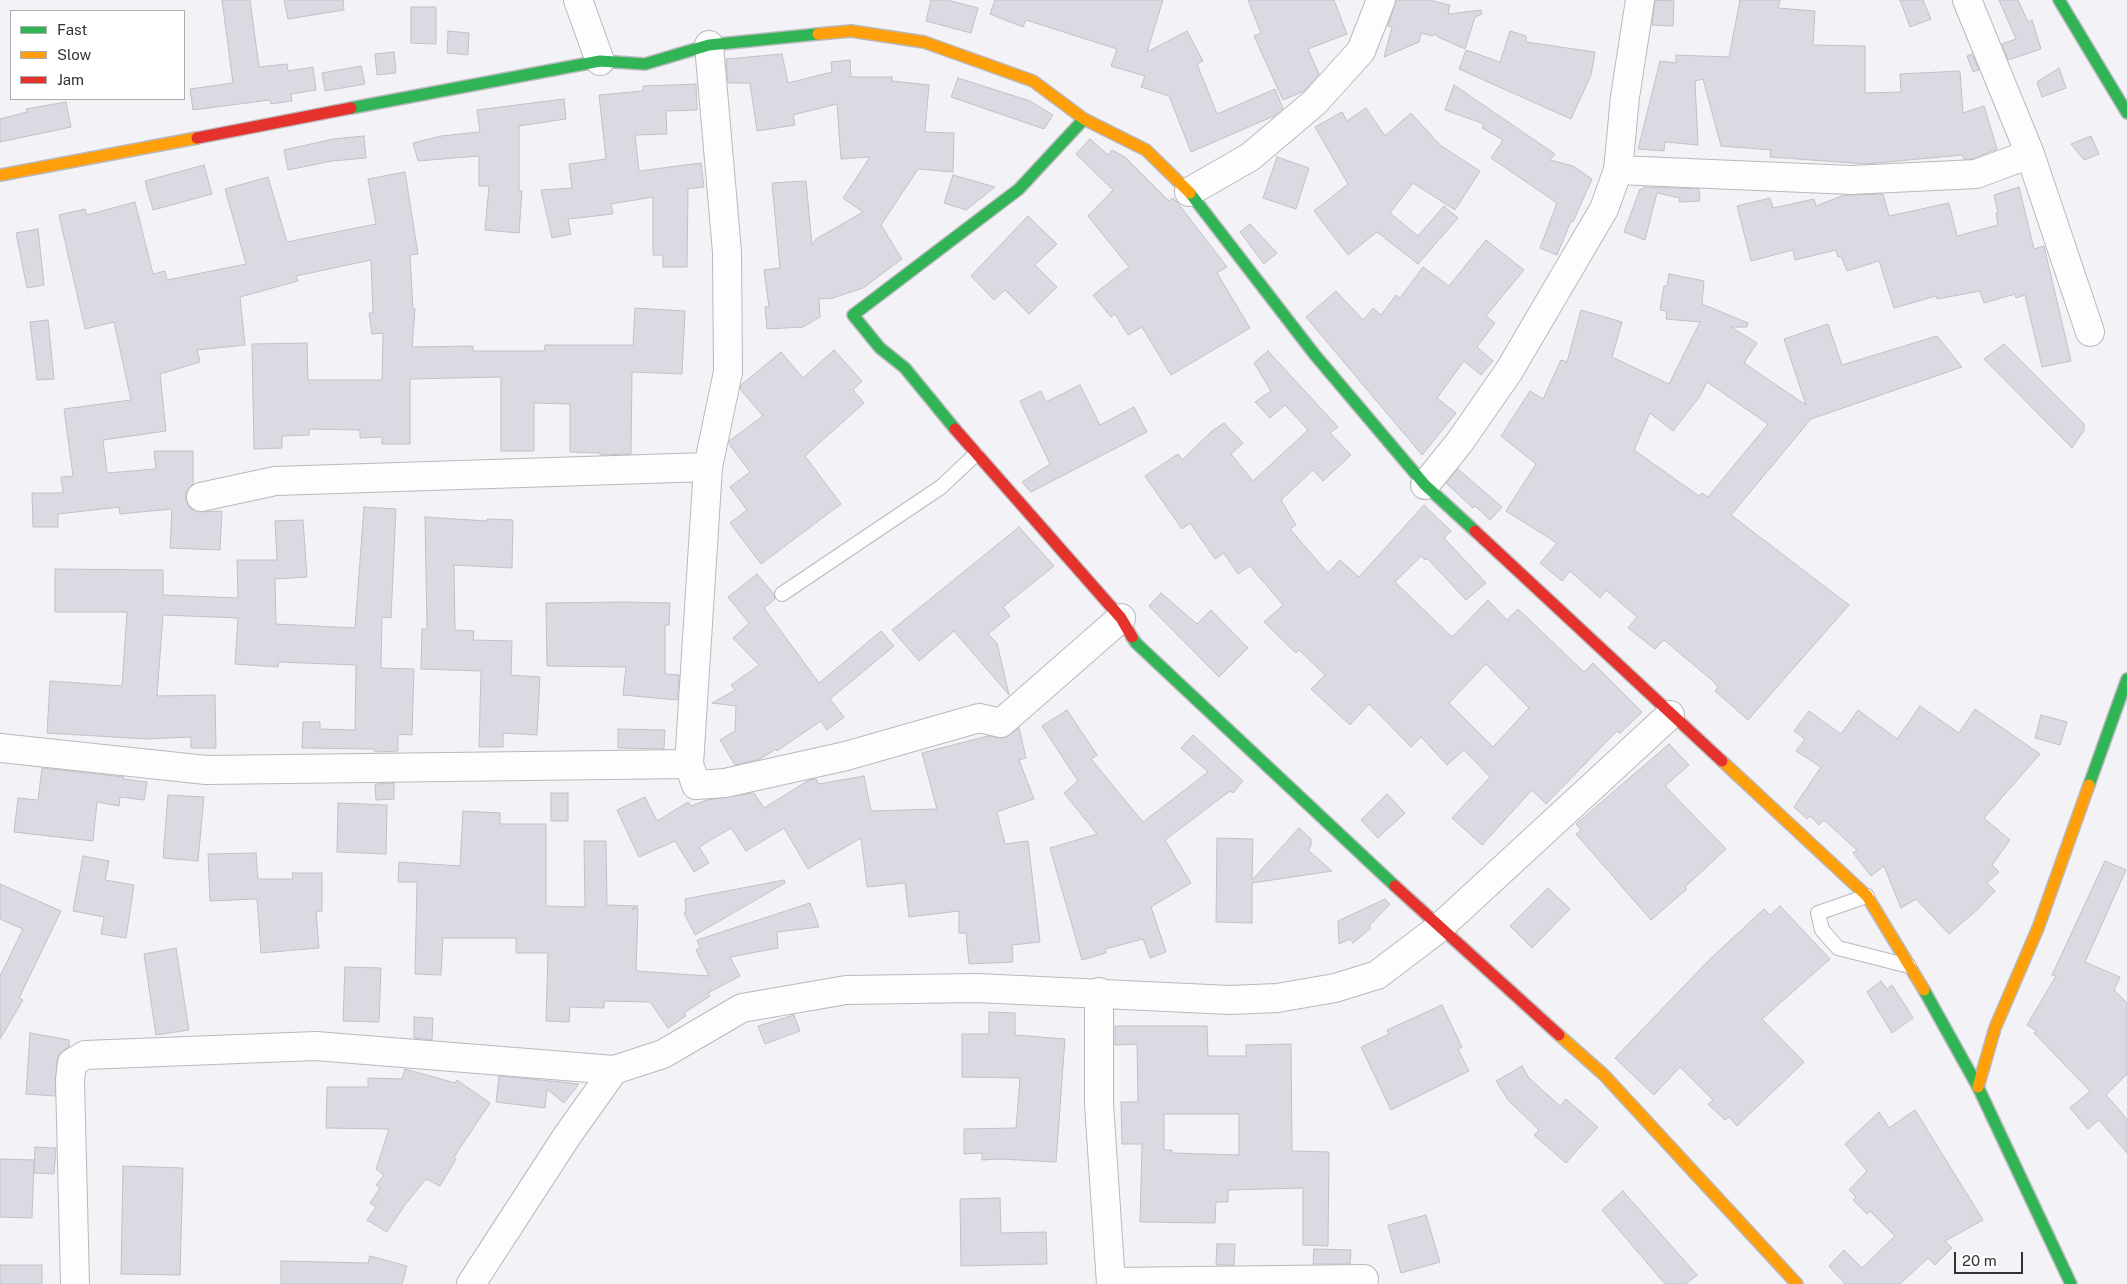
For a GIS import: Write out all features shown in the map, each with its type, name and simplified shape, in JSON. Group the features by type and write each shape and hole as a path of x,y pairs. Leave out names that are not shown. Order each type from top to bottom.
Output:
{"street":[{"path":"578,0 600,61"},
{"path":"1189,192 1250,157 1314,102 1361,51 1381,0"},
{"path":"1967,0 2030,154 2090,332"},
{"path":"2059,0 2127,113"},
{"path":"1426,485 1459,444 1509,371 1604,209 1618,170 1635,1"},
{"path":"0,175 600,61 645,64 709,45 851,31 924,42 1033,81 1084,119 1146,150 1189,192 1314,355 1426,485 1670,715 1867,896 1910,966 1978,1087 2071,1284"},
{"path":"709,45 727,252 728,372 708,466 689,764 696,784 725,783 846,756 979,718 1001,723 1121,618"},
{"path":"1084,119 1018,188 853,315 880,348 905,368 976,454 1121,618 1136,643 1439,928 1604,1075 1797,1284"},
{"path":"1618,170 1851,180 1976,174 2030,154"},
{"path":"201,497 275,481 708,466"},
{"path":"1978,1087 1995,1028 2038,928 2127,679"},
{"path":"75,1284 70,1080 72,1064 85,1055 316,1046 614,1070 663,1054 742,1008 838,991 977,988 1099,992 1230,1000 1277,998 1335,988 1377,976 1439,928 1670,715"},
{"path":"0,748 206,770 689,764"},
{"path":"1099,992 1099,1104 1111,1283 1364,1279"},
{"path":"471,1284 567,1136 614,1070"}],"lane":[{"path":"782,594 941,487 976,454"},
{"path":"1867,896 1818,913 1822,930 1838,948 1910,966"}],"building":[{"path":"222,0 250,0 259,67 287,64 288,71 313,67 316,90 291,94 292,101 271,104 270,100 193,110 190,89 233,83"},
{"path":"284,0 343,0 344,10 288,19"},
{"path":"931,0 947,0 978,8 971,33 926,21"},
{"path":"995,0 1163,0 1147,52 1187,31 1203,61 1197,64 1217,114 1275,89 1283,108 1274,116 1191,152 1169,96 1141,87 1145,76 1111,66 1117,49 1026,20 1023,27 990,14"},
{"path":"1248,0 1334,0 1347,34 1308,49 1319,74 1304,91 1283,100 1254,36 1261,33"},
{"path":"1396,0 1429,0 1450,5 1448,14 1481,10 1482,14 1475,17 1465,49 1438,37 1436,34 1432,36 1421,33 1419,42 1384,57 1392,27 1388,26"},
{"path":"1655,0 1674,1 1673,26 1652,25"},
{"path":"1740,0 1780,0 1778,8 1815,11 1813,45 1865,46 1865,93 1901,92 1900,74 1960,71 1963,113 1984,106 1997,149 1973,159 1964,159 1962,155 1866,164 1770,157 1771,150 1721,146 1703,79 1695,81 1698,145 1665,142 1664,151 1638,149 1660,61 1676,63 1676,55 1729,57"},
{"path":"1900,0 1923,0 1931,19 1910,27"},
{"path":"1999,0 2018,0 2028,22 2032,20 2041,49 2008,60 2002,44 2016,39"},
{"path":"411,7 436,7 436,44 411,43"},
{"path":"448,31 469,33 468,55 447,53"},
{"path":"1510,31 1526,36 1526,42 1595,52 1591,75 1571,119 1459,69 1466,50 1500,62"},
{"path":"394,52 396,73 377,75 375,54"},
{"path":"782,54 788,83 832,72 831,62 850,60 851,77 892,77 892,81 929,85 925,132 954,133 953,172 918,169 881,225 902,259 863,288 833,298 819,299 820,317 803,327 767,329 765,307 769,307 764,270 780,268 772,183 806,181 812,245 816,239 863,212 843,198 870,157 841,159 837,104 793,115 795,125 757,131 750,83 728,83 726,59"},
{"path":"1972,54 1979,70 1973,72 1967,56"},
{"path":"361,66 365,84 325,91 322,73"},
{"path":"2059,68 2066,88 2042,97 2037,82"},
{"path":"958,78 1030,101 1053,115 1044,129 951,97"},
{"path":"696,84 697,110 666,111 667,134 635,135 639,171 701,163 704,187 688,189 687,267 663,267 663,255 653,255 653,197 611,204 613,214 568,219 571,234 552,238 541,190 572,188 569,164 606,159 599,95 643,91 643,86"},
{"path":"1454,85 1555,154 1550,160 1573,166 1592,179 1573,222 1571,221 1557,255 1540,248 1557,203 1491,158 1503,140 1482,128 1484,124 1445,110"},
{"path":"564,99 566,119 519,126 519,191 522,191 519,233 485,230 489,186 479,186 479,156 418,161 413,143 441,136 480,132 477,110"},
{"path":"66,102 71,127 0,142 0,119 27,112 26,109"},
{"path":"1366,108 1385,136 1411,113 1440,145 1480,171 1455,210 1413,183 1390,213 1418,236 1444,206 1458,218 1418,264 1377,232 1348,255 1314,211 1348,184 1315,127 1342,112 1347,121"},
{"path":"364,136 366,158 332,161 288,170 284,150 333,139"},
{"path":"2091,136 2099,154 2084,160 2071,144"},
{"path":"1090,139 1108,155 1112,150 1125,157 1169,201 1173,198 1177,202 1227,267 1217,273 1250,328 1171,375 1142,327 1128,335 1115,314 1111,317 1093,295 1129,267 1088,216 1113,190 1076,154"},
{"path":"1277,157 1309,168 1296,209 1263,198"},
{"path":"204,165 212,194 153,210 145,181"},
{"path":"405,172 418,254 410,255 413,309 415,309 412,347 473,346 473,351 544,351 545,345 633,345 635,308 685,311 682,374 632,372 631,454 600,455 600,453 570,452 570,404 534,403 534,451 501,451 501,377 410,379 410,444 382,444 382,437 360,438 360,430 309,429 309,435 282,436 282,448 254,449 252,344 307,343 308,380 382,380 383,333 372,334 369,313 373,313 371,260 296,276 298,281 240,297 245,345 197,350 200,362 160,374 166,431 103,440 107,473 156,469 154,451 193,451 193,484 186,492 186,501 190,508 197,512 222,511 220,550 170,548 172,509 120,514 119,507 58,514 58,527 33,527 32,493 63,493 61,477 73,476 64,409 131,400 114,322 85,329 59,215 85,209 87,215 135,202 153,274 165,271 167,280 246,264 225,189 268,177 287,242 376,224 368,179"},
{"path":"953,175 995,187 966,210 944,203"},
{"path":"1644,187 1699,189 1700,201 1679,202 1680,198 1657,193 1645,240 1624,232 1640,189"},
{"path":"2019,187 2034,249 2044,246 2071,361 2042,367 2025,295 2016,298 2015,294 1984,303 1980,291 1937,299 1936,296 1894,308 1879,261 1847,271 1841,256 1838,257 1836,250 1795,260 1793,250 1751,261 1737,206 1770,198 1773,208 1814,199 1816,206 1844,195 1883,194 1889,216 1949,203 1957,236 1998,225 1996,213 1998,213 1994,195"},
{"path":"1028,216 1057,244 1035,265 1057,287 1029,314 1005,290 994,300 971,276"},
{"path":"1250,224 1277,253 1264,264 1240,232"},
{"path":"38,229 44,285 27,288 16,233"},
{"path":"1486,240 1524,270 1486,316 1495,323 1477,347 1493,361 1481,375 1464,361 1437,398 1456,413 1422,455 1306,317 1336,291 1363,320 1373,308 1381,315 1396,295 1400,298 1423,267 1449,286"},
{"path":"1669,274 1704,281 1702,304 1748,323 1747,327 1731,327 1757,343 1744,363 1806,405 1784,339 1828,324 1842,365 1937,336 1962,367 1811,419 1731,515 1849,605 1748,720 1715,691 1718,687 1713,681 1664,640 1655,649 1628,628 1637,617 1606,590 1600,598 1570,571 1562,581 1540,563 1557,543 1506,511 1536,464 1501,436 1530,391 1543,399 1561,360 1567,362 1581,310 1622,322 1612,357 1669,384 1700,322 1666,319 1667,311 1660,310 1664,286 1667,286","holes":["1707,382 1768,424 1708,497 1702,493 1699,496 1634,450 1650,413 1673,431 1700,396"]},
{"path":"48,320 54,379 37,380 30,322"},
{"path":"2004,344 2084,424 2084,430 2072,448 1984,359"},
{"path":"834,350 862,381 853,390 864,403 805,456 841,504 761,564 730,523 747,510 730,487 750,472 729,444 729,441 763,416 740,389 741,385 781,352 803,378"},
{"path":"1268,351 1338,427 1330,433 1351,455 1323,481 1313,470 1281,500 1296,525 1290,529 1328,573 1340,560 1359,577 1424,505 1451,531 1444,538 1486,583 1466,600 1427,558 1425,560 1421,556 1395,582 1452,637 1488,600 1507,620 1518,609 1584,672 1593,663 1642,712 1620,733 1617,731 1546,804 1532,790 1482,845 1452,818 1490,777 1464,750 1447,765 1421,737 1411,747 1369,704 1350,725 1311,689 1325,675 1299,650 1296,653 1264,622 1283,605 1250,566 1238,574 1224,553 1215,559 1190,523 1182,529 1145,476 1178,454 1182,460 1212,431 1224,423 1243,443 1231,454 1253,481 1308,430 1285,405 1270,418 1255,402 1271,391 1254,363","holes":["1486,664 1529,708 1493,747 1449,703"]},
{"path":"1080,385 1100,425 1134,407 1147,432 1031,492 1022,482 1050,464 1020,401 1041,391 1046,402"},
{"path":"1458,469 1502,507 1490,520 1475,506 1473,508 1446,483"},
{"path":"364,507 396,509 391,618 382,617 381,668 414,669 412,735 398,734 398,751 375,752 374,749 302,748 303,722 320,722 320,729 355,730 356,665 279,662 278,667 235,664 238,618 163,615 157,696 215,695 216,748 191,748 191,737 146,739 47,733 50,681 122,686 127,612 55,612 55,569 163,570 163,595 238,598 237,560 277,560 275,521 303,520 307,577 275,579 276,624 355,628"},
{"path":"425,517 487,521 487,519 513,520 512,568 454,565 455,630 474,631 473,640 512,641 511,675 540,677 537,735 503,733 503,747 479,747 481,671 421,669 422,629 427,629"},
{"path":"1019,527 1054,566 1003,607 1010,616 988,634 997,643 1009,695 954,631 919,661 892,630"},
{"path":"757,574 773,593 775,599 764,608 819,683 881,631 894,646 830,699 844,717 827,730 821,721 777,751 776,749 760,759 735,765 720,740 735,731 736,706 712,703 735,690 731,685 759,665 733,638 749,623 728,597"},
{"path":"1161,593 1197,624 1211,610 1248,648 1219,677 1149,606"},
{"path":"546,603 670,603 669,625 665,625 665,674 679,675 677,700 623,695 626,667 547,666"},
{"path":"1920,706 1959,733 1975,709 2040,754 1984,818 2010,840 1992,865 1999,872 1987,883 1995,891 1978,909 1949,934 1916,899 1901,908 1884,866 1871,876 1853,853 1857,850 1824,820 1819,825 1810,816 1807,819 1794,807 1821,767 1796,751 1805,739 1794,731 1809,711 1841,734 1858,710 1897,739"},
{"path":"1067,710 1097,755 1091,759 1143,822 1208,772 1181,748 1193,735 1243,781 1233,793 1230,791 1165,840 1191,883 1151,907 1166,952 1150,958 1143,939 1105,949 1106,953 1082,960 1050,848 1097,834 1064,793 1078,781 1042,726"},
{"path":"2041,715 2067,722 2060,745 2035,738"},
{"path":"1019,728 1026,758 1019,760 1034,799 997,812 1005,844 1028,841 1040,942 1012,945 1013,962 969,964 966,933 959,933 959,911 909,917 905,883 867,887 861,838 808,869 784,828 746,851 731,828 699,847 709,863 694,872 675,841 639,857 617,810 645,797 657,821 688,802 691,806 707,800 754,793 764,808 809,780 816,779 819,784 864,776 871,811 937,809 922,753 988,736 1005,738"},
{"path":"618,729 665,730 664,749 618,748"},
{"path":"1669,744 1689,765 1665,786 1726,849 1685,887 1687,889 1651,920 1576,834 1581,830 1576,824"},
{"path":"42,768 124,777 123,779 147,782 144,800 120,797 119,806 97,802 93,841 14,832 18,798 38,800"},
{"path":"394,783 394,799 376,800 375,784"},
{"path":"551,793 568,793 568,821 551,821"},
{"path":"1387,794 1405,813 1378,838 1361,820"},
{"path":"168,795 204,797 198,861 163,858"},
{"path":"338,803 387,805 386,854 337,852"},
{"path":"463,811 500,813 500,824 546,824 546,906 585,907 584,841 606,841 607,905 638,906 632,909 638,908 636,971 709,976 696,950 700,947 697,940 810,903 819,927 777,932 778,948 730,957 740,976 708,993 710,996 684,1013 686,1016 668,1028 650,1002 604,1001 604,1008 570,1007 569,1022 546,1021 548,953 516,953 516,938 443,938 441,975 415,974 417,882 398,882 399,862 460,866"},
{"path":"1299,828 1311,839 1311,846 1308,850 1332,871 1252,883 1252,923 1216,922 1217,838 1253,839 1252,880"},
{"path":"256,853 258,879 293,879 292,873 322,873 322,911 316,911 319,948 261,953 257,899 210,901 208,854"},
{"path":"83,856 109,861 105,880 134,885 126,938 101,934 104,917 73,911"},
{"path":"2105,861 2126,870 2085,962 2120,977 2114,990 2127,1003 2127,1074 2106,1095 2127,1119 2127,1153 2099,1120 2088,1129 2070,1108 2090,1091 2034,1033 2037,1031 2027,1025 2056,976 2052,975"},
{"path":"784,880 785,883 695,935 684,913 686,912 685,899"},
{"path":"0,884 61,911 19,998 23,1000 0,1039 0,976 23,929 0,919"},
{"path":"1548,888 1570,909 1532,948 1510,926"},
{"path":"1385,899 1390,904 1369,926 1371,928 1353,943 1350,939 1339,944 1338,921"},
{"path":"1780,906 1830,959 1762,1019 1804,1062 1737,1126 1729,1117 1725,1120 1708,1104 1713,1100 1680,1067 1654,1095 1615,1058 1709,960 1764,909 1770,915"},
{"path":"176,948 189,1030 156,1035 144,954"},
{"path":"345,967 381,968 379,1022 343,1021"},
{"path":"1881,981 1887,989 1892,985 1913,1018 1892,1033 1867,992"},
{"path":"1442,1005 1462,1047 1458,1049 1469,1071 1391,1110 1361,1047 1389,1034 1387,1030"},
{"path":"989,1012 1015,1013 1015,1035 1065,1039 1056,1162 982,1160 982,1153 964,1154 964,1129 1016,1128 1020,1078 962,1077 962,1034 989,1034"},
{"path":"794,1015 800,1031 765,1044 758,1026"},
{"path":"414,1017 433,1018 432,1040 414,1038"},
{"path":"1115,1026 1207,1026 1208,1056 1246,1056 1246,1045 1291,1044 1292,1151 1329,1152 1328,1246 1303,1245 1303,1188 1228,1190 1228,1202 1216,1202 1215,1223 1140,1222 1142,1144 1122,1144 1121,1102 1138,1102 1137,1044 1115,1045","holes":["1164,1114 1239,1114 1239,1155 1172,1153 1172,1150 1164,1150"]},
{"path":"30,1033 69,1040 69,1047 59,1054 57,1061 55,1096 26,1094"},
{"path":"1522,1066 1529,1078 1560,1106 1566,1099 1598,1127 1566,1163 1534,1135 1539,1130 1508,1100 1496,1081"},
{"path":"405,1069 455,1083 457,1080 490,1103 454,1157 456,1159 440,1186 426,1179 404,1206 387,1232 367,1220 376,1207 370,1203 380,1188 376,1185 384,1175 376,1169 389,1129 326,1128 327,1087 368,1087 368,1078 402,1079"},
{"path":"499,1076 579,1084 564,1103 547,1089 545,1108 496,1102"},
{"path":"1915,1110 1983,1220 1945,1241 1952,1248 1935,1265 1928,1258 1900,1284 1845,1284 1829,1266 1844,1250 1862,1268 1895,1236 1870,1211 1867,1214 1853,1200 1856,1197 1849,1190 1867,1171 1845,1144 1879,1112 1889,1128"},
{"path":"35,1147 56,1148 54,1174 34,1173"},
{"path":"0,1159 34,1160 32,1218 0,1217"},
{"path":"123,1166 183,1168 180,1275 121,1274"},
{"path":"1623,1191 1697,1275 1686,1284 1665,1284 1602,1210"},
{"path":"1000,1198 1001,1233 1046,1232 1047,1264 961,1266 960,1199"},
{"path":"1426,1215 1440,1262 1401,1273 1388,1225"},
{"path":"1217,1244 1235,1244 1234,1265 1216,1265"},
{"path":"1314,1249 1351,1250 1350,1264 1313,1264"},
{"path":"370,1256 407,1266 402,1284 281,1284 281,1261 368,1263"},
{"path":"0,1265 42,1265 42,1284 0,1284"}],"traffic: fast":[{"path":"2059,0 2127,113"},
{"path":"351,108 600,61 645,64 709,45 818,34"},
{"path":"955,429 905,368 880,348 853,315 1019,189 1084,119"},
{"path":"1190,193 1315,355 1425,485 1475,531"},
{"path":"1132,637 1136,643 1395,886"},
{"path":"2089,785 2127,679"},
{"path":"1924,990 1978,1087 2071,1284"}],"traffic: slow":[{"path":"818,34 851,31 924,42 1033,81 1084,119 1146,150 1190,193"},
{"path":"0,175 197,138"},
{"path":"1722,761 1867,896 1924,990"},
{"path":"1978,1087 1995,1028 2038,928 2089,785"},
{"path":"1559,1035 1604,1075 1797,1284"}],"traffic: jam":[{"path":"197,138 351,108"},
{"path":"955,429 1121,618 1132,637"},
{"path":"1475,531 1722,761"},
{"path":"1395,886 1559,1035"}]}
